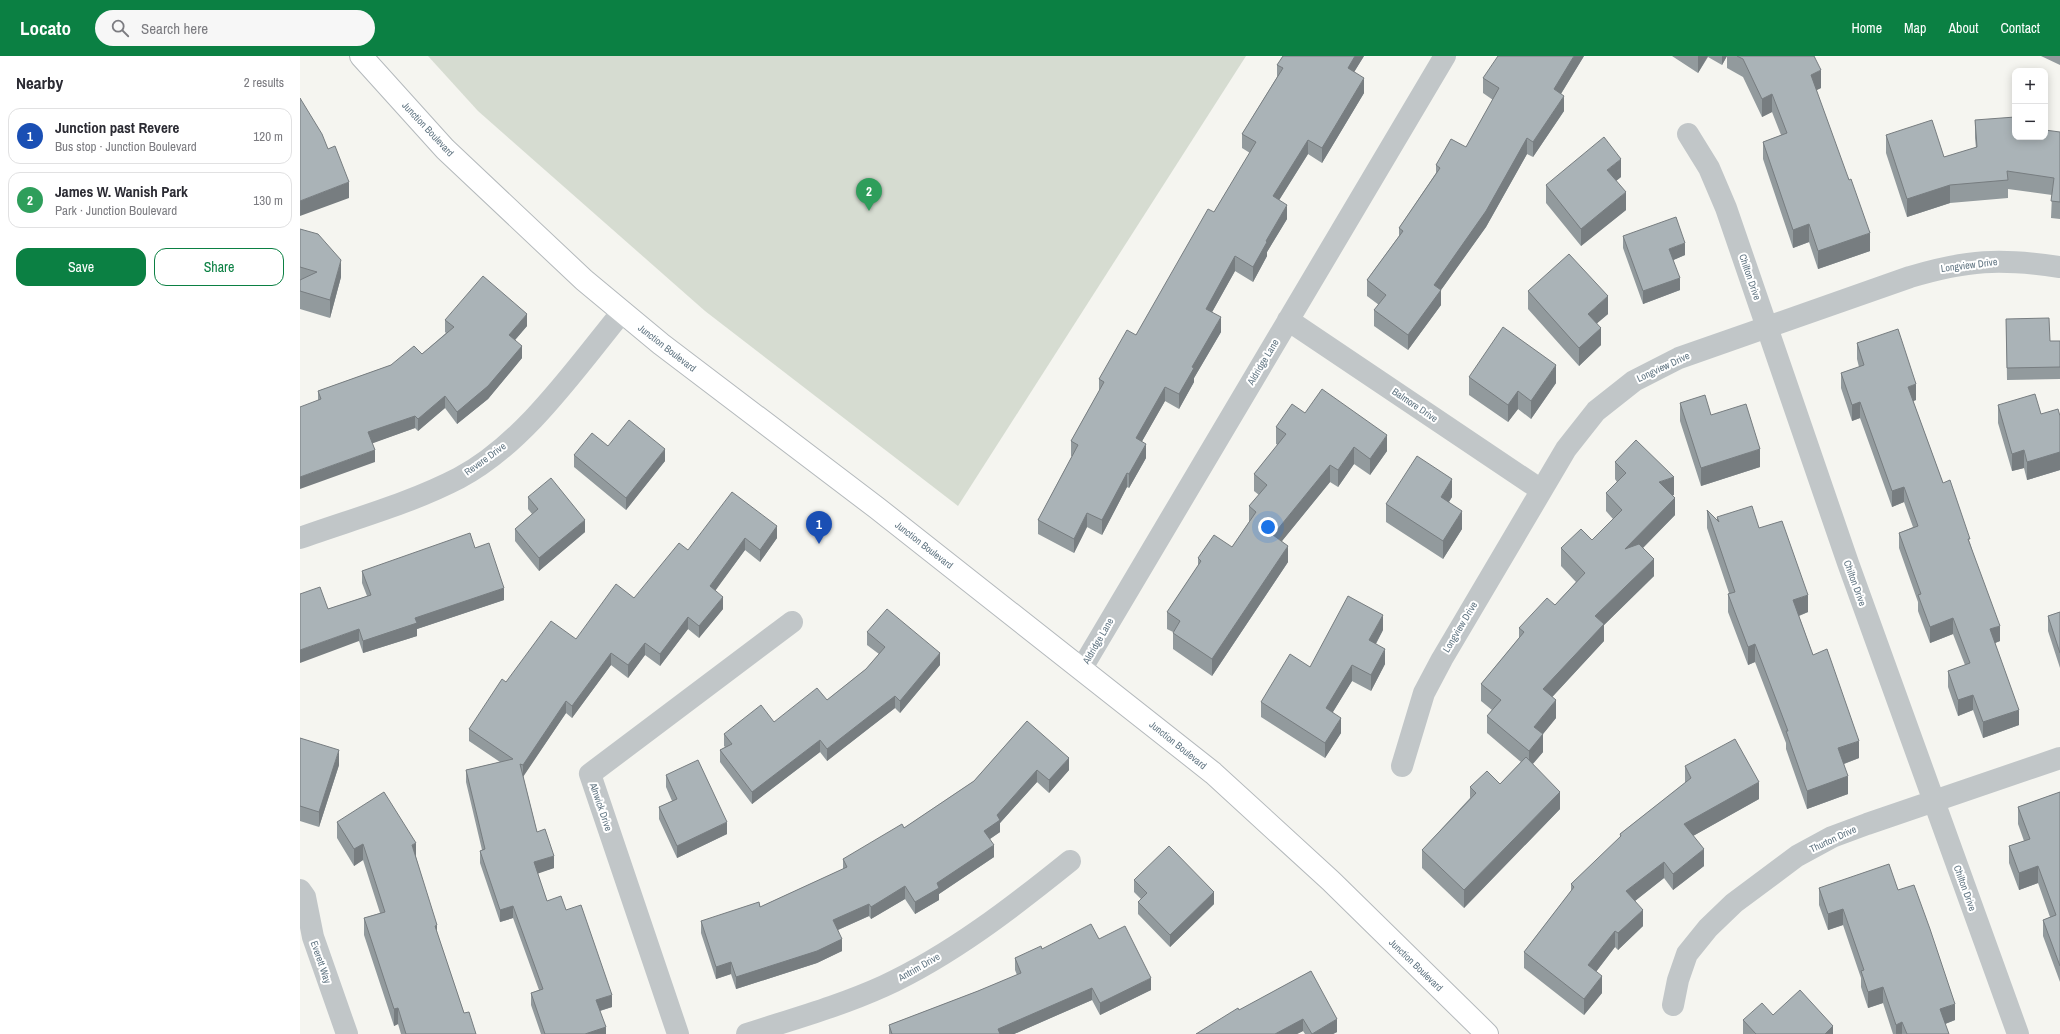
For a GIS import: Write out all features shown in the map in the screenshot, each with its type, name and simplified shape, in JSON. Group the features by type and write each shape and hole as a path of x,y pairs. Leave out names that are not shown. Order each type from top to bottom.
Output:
{"main road":[{"name":"Junction Boulevard","path":"361,56 445,149 551,249 622,312 661,344 877,508 1082,668 1218,778 1331,881 1487,1034"}],"street":[{"name":"Aldridge Lane","path":"1082,668 1445,56"},
{"name":"Chilton Drive","path":"1688,134 1709,168 1726,208 1848,563 2018,1034"},
{"name":"Longview Drive","path":"1402,766 1424,693 1442,659 1566,448 1596,411 1634,381 1679,358 1947,266 1986,261 2021,261 2060,266"},
{"name":"Revere Drive","path":"300,538 408,500 460,477 495,453 528,425 622,312"},
{"name":"Balmore Drive","path":"1288,320 1541,490"},
{"name":"Alnwick Drive","path":"678,1034 590,774 792,622"},
{"name":"Thurton Drive","path":"1673,1006 1678,980 1687,954 1708,928 1734,903 1797,856 1832,837 2060,758"},
{"name":"Antrim Drive","path":"747,1034 832,1007 885,986 937,957 1011,908 1070,861"},
{"name":"Everett Way","path":"300,890 305,897 313,938 346,1034"}],"shaded area":[{"path":"428,56 1246,56 958,506 705,311 478,111"}],"building":[{"path":"1283,56 1355,56 1348,68 1364,78 1322,148 1308,140 1273,196 1287,205 1253,267 1235,256 1206,309 1221,317 1192,367 1194,368 1179,394 1165,387 1136,438 1146,444 1129,474 1127,473 1102,520 1087,513 1074,539 1038,520 1078,445 1071,441 1104,382 1099,379 1127,330 1136,335 1208,209 1214,212 1256,142 1242,134 1283,68 1277,65"},
{"path":"1498,56 1574,56 1554,89 1564,96 1533,142 1527,138 1486,211 1434,285 1441,290 1408,335 1374,310 1386,295 1367,280 1403,231 1399,228 1440,168 1436,165 1451,139 1466,147 1499,88 1483,78"},
{"path":"1737,56 1814,56 1821,70 1811,75 1870,233 1818,251 1809,224 1793,230 1763,142 1787,133 1772,94 1762,99 1743,59"},
{"path":"300,98 322,134 328,149 335,146 349,182 300,201"},
{"path":"2012,117 2012,140 2048,140 2048,130 2060,132 2060,202 2051,201 2054,178 2007,171 2008,180 1950,185 1907,199 1886,135 1932,120 1944,157 1977,147 1975,120"},
{"path":"1604,137 1621,159 1607,170 1626,192 1581,229 1546,185"},
{"path":"1676,217 1685,243 1669,249 1680,278 1643,291 1623,236"},
{"path":"300,229 318,234 341,260 330,300 300,291 300,280 317,272 300,267"},
{"path":"1569,254 1608,296 1588,314 1601,328 1579,348 1528,291"},
{"path":"483,276 527,314 509,335 522,346 488,386 457,412 445,396 418,419 415,416 368,432 375,450 300,477 300,407 321,399 318,391 391,365 414,346 422,354 454,327 445,320"},
{"path":"2049,318 2050,341 2060,341 2060,367 2007,368 2006,319"},
{"path":"1503,327 1556,365 1531,401 1518,391 1508,405 1469,377"},
{"path":"1898,329 1916,384 1908,387 1943,483 1950,480 1970,539 1968,539 2000,626 1990,629 2019,710 1983,722 1973,695 1958,700 1948,671 1970,663 1953,618 1930,627 1918,595 1921,594 1899,533 1918,526 1904,487 1892,491 1860,402 1852,405 1841,373 1864,365 1857,343"},
{"path":"1322,389 1387,435 1370,459 1354,447 1338,470 1330,465 1273,535 1288,546 1212,659 1173,633 1180,621 1167,612 1201,561 1198,558 1214,535 1232,547 1256,512 1249,506 1267,485 1254,474 1286,434 1276,427 1292,404 1305,413"},
{"path":"2035,394 2041,414 2058,409 2060,416 2060,452 2027,462 2024,450 2012,454 1998,405"},
{"path":"1705,395 1711,415 1746,404 1760,449 1701,468 1680,403"},
{"path":"629,420 665,449 626,498 574,455 592,433 608,446"},
{"path":"1636,440 1674,477 1659,482 1675,498 1625,549 1639,544 1654,559 1595,616 1604,624 1543,689 1556,700 1534,727 1543,734 1529,751 1487,716 1501,700 1481,684 1524,632 1519,628 1547,598 1555,605 1585,573 1561,548 1581,529 1592,540 1622,510 1606,493 1626,473 1615,462"},
{"path":"1417,456 1452,479 1441,497 1462,511 1443,541 1386,504"},
{"path":"551,478 585,520 539,558 515,529 538,509 528,497"},
{"path":"732,492 777,526 760,550 745,538 710,586 723,597 699,626 688,617 660,654 645,643 628,665 611,653 572,706 566,701 523,765 520,764 537,832 545,829 554,856 534,862 547,901 561,896 566,910 581,905 612,995 596,1000 606,1027 585,1034 545,1034 531,993 543,989 513,906 500,910 480,851 485,849 466,770 513,759 469,729 502,679 506,682 551,621 576,639 616,584 634,598 679,543 688,550"},
{"path":"1752,506 1759,528 1782,521 1808,595 1793,600 1813,655 1827,649 1859,741 1838,748 1848,776 1807,791 1786,731 1788,731 1755,644 1748,647 1728,594 1735,592 1707,510 1719,522 1717,517"},
{"path":"470,533 475,548 489,543 504,588 415,618 417,623 363,641 359,629 300,650 300,594 320,587 328,609 371,595 362,571"},
{"path":"1348,596 1383,615 1369,640 1385,649 1371,675 1352,665 1326,708 1341,718 1325,743 1261,702 1290,654 1310,667"},
{"path":"887,609 940,653 900,701 895,696 827,749 820,740 752,792 720,750 732,744 724,734 761,705 774,722 817,688 827,700 866,669 885,647 867,632"},
{"path":"2060,612 2060,653 2048,616"},
{"path":"1027,721 1069,758 1049,780 1037,770 997,815 1000,820 984,831 994,845 937,883 939,888 915,902 905,886 871,907 869,904 833,920 842,939 817,951 736,977 731,962 716,967 701,921 759,902 760,907 847,867 843,859 902,824 904,828 974,781"},
{"path":"300,738 339,750 319,812 300,806"},
{"path":"1735,739 1759,782 1684,824 1704,849 1673,874 1664,862 1626,891 1643,910 1618,933 1615,931 1588,965 1602,976 1584,999 1524,952 1574,887 1571,884 1621,836 1620,834 1691,778 1685,766"},
{"path":"1526,757 1560,792 1464,890 1422,850 1476,793 1470,787 1487,771 1500,784"},
{"path":"698,760 727,822 677,846 659,807 677,799 666,775"},
{"path":"384,792 416,843 412,845 437,925 435,926 464,1013 469,1012 476,1034 406,1034 398,1008 394,1009 364,918 385,912 363,844 354,849 337,822"},
{"path":"2060,792 2060,966 2043,920 2056,915 2038,866 2019,873 2009,846 2030,839 2018,807"},
{"path":"1169,846 1214,892 1170,935 1138,902 1147,893 1134,880"},
{"path":"1889,864 1898,890 1914,885 1930,929 1955,1004 1940,1009 1949,1034 1907,1034 1902,1022 1896,1025 1883,987 1868,992 1861,971 1864,970 1843,909 1828,914 1819,888"},
{"path":"1091,924 1099,939 1125,926 1151,978 1100,1003 1092,988 998,1029 1000,1034 892,1034 889,1025 1021,973 1015,958 1041,946 1042,949"},
{"path":"1311,971 1337,1019 1312,1034 1303,1019 1275,1034 1196,1034 1238,1008 1239,1010"},
{"path":"1800,990 1833,1026 1825,1034 1756,1034 1743,1020 1762,1003 1773,1015"}],"place":[{"name":"James W. Wanish Park","path":"869,211"},
{"name":"Junction past Revere","path":"819,544"}]}
